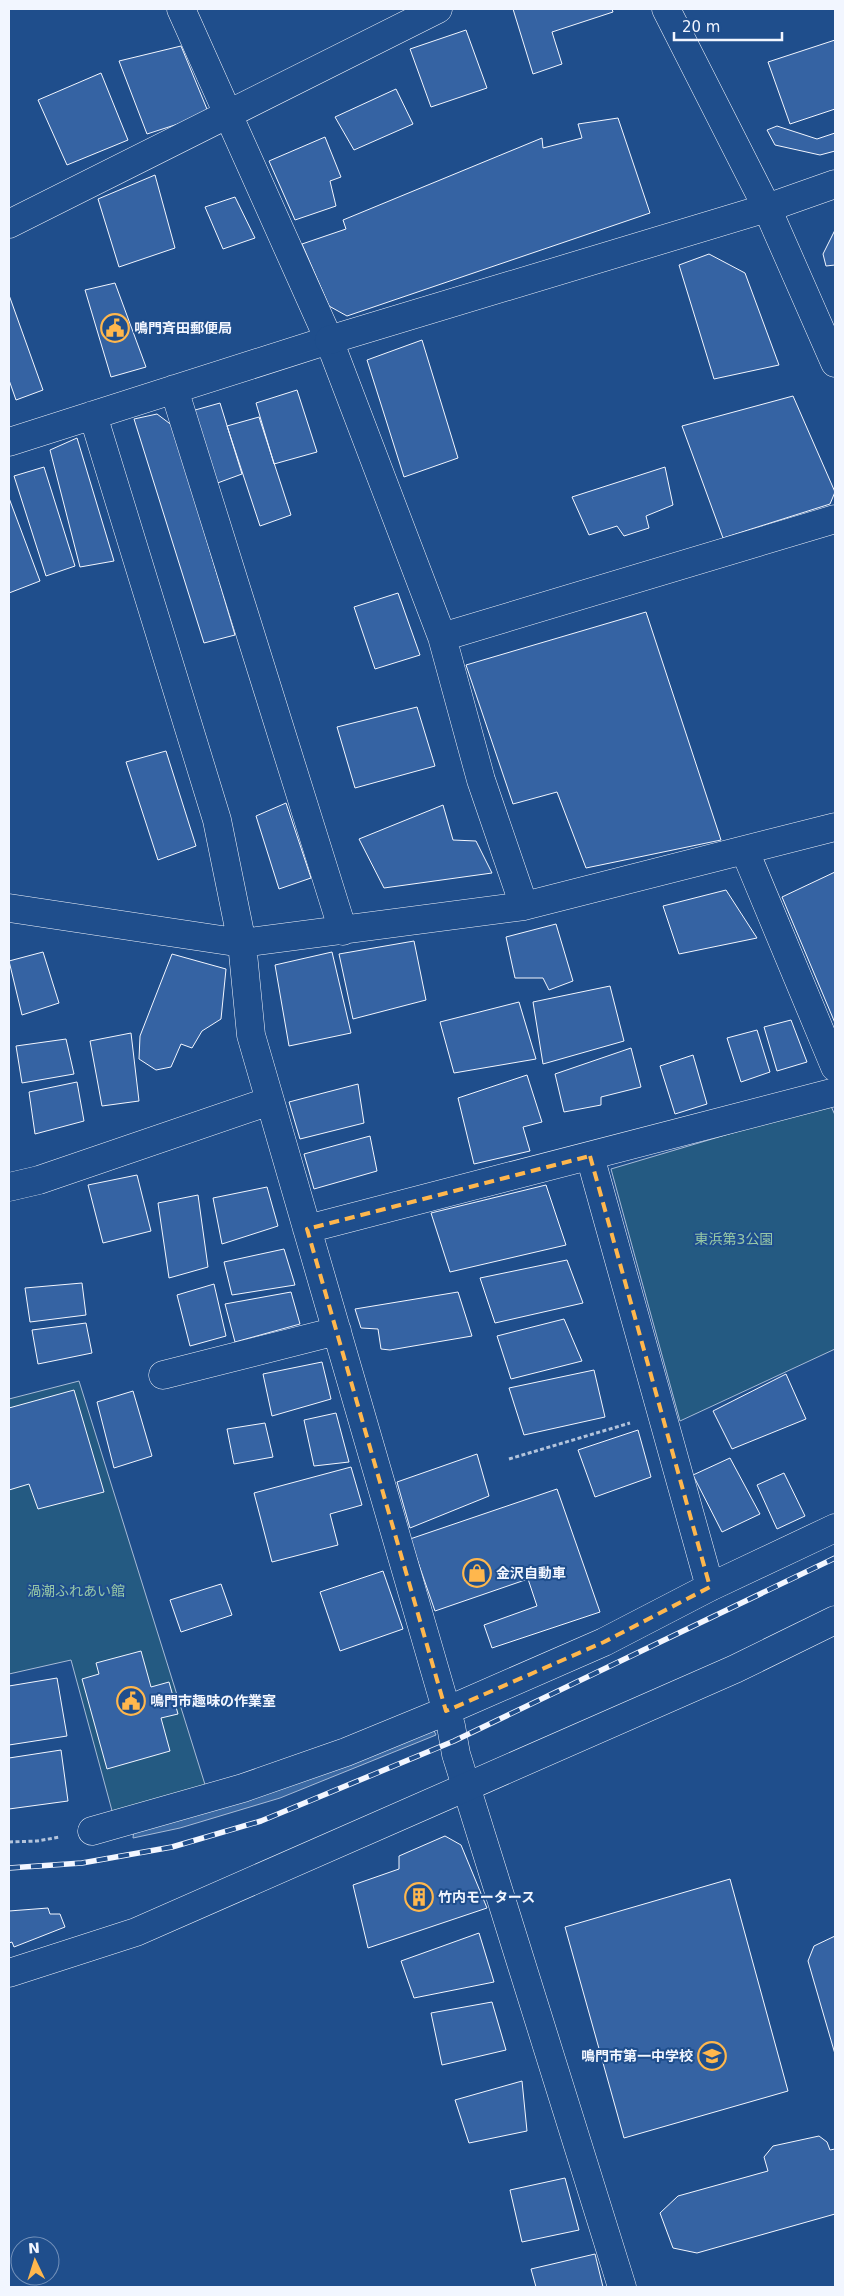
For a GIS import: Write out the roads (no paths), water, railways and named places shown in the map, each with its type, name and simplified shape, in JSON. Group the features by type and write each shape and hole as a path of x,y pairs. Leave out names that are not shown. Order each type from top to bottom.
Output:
{"street":[{"path":"181,9 329,340 442,637 481,780 524,906"},
{"path":"9,224 229,116 438,9"},
{"path":"666,9 767,208 835,364"},
{"path":"9,442 329,340 767,208 835,184"},
{"path":"174,389 343,931"},
{"path":"93,415 217,820 242,943 251,1035 446,1711 456,1754 468,1785 622,2287"},
{"path":"442,637 835,519"},
{"path":"9,908 242,943 524,906 835,827"},
{"path":"745,851 835,1067"},
{"path":"307,1229 835,1092"},
{"path":"9,1187 39,1180 270,1101"},
{"path":"590,1156 710,1587"},
{"path":"163,1375 337,1331"},
{"path":"92,1831 252,1785 346,1752 446,1711 604,1642 710,1587 835,1528"},
{"path":"9,1973 136,1932 735,1669 835,1620"}],"railway":[{"path":"9,1868 82,1863 172,1847 261,1821 454,1741 835,1558"}],"place":[{"name":"鳴門斉田郵便局","path":"115,328"},
{"name":"金沢自動車","path":"477,1573"},
{"name":"鳴門市趣味の作業室","path":"131,1701"},
{"name":"竹内モータース","path":"419,1897"},
{"name":"鳴門市第一中学校","path":"712,2056"}],"park label":[{"name":"東浜第3公園","path":"734,1239"},
{"name":"渦潮ふれあい館","path":"76,1591"}]}
